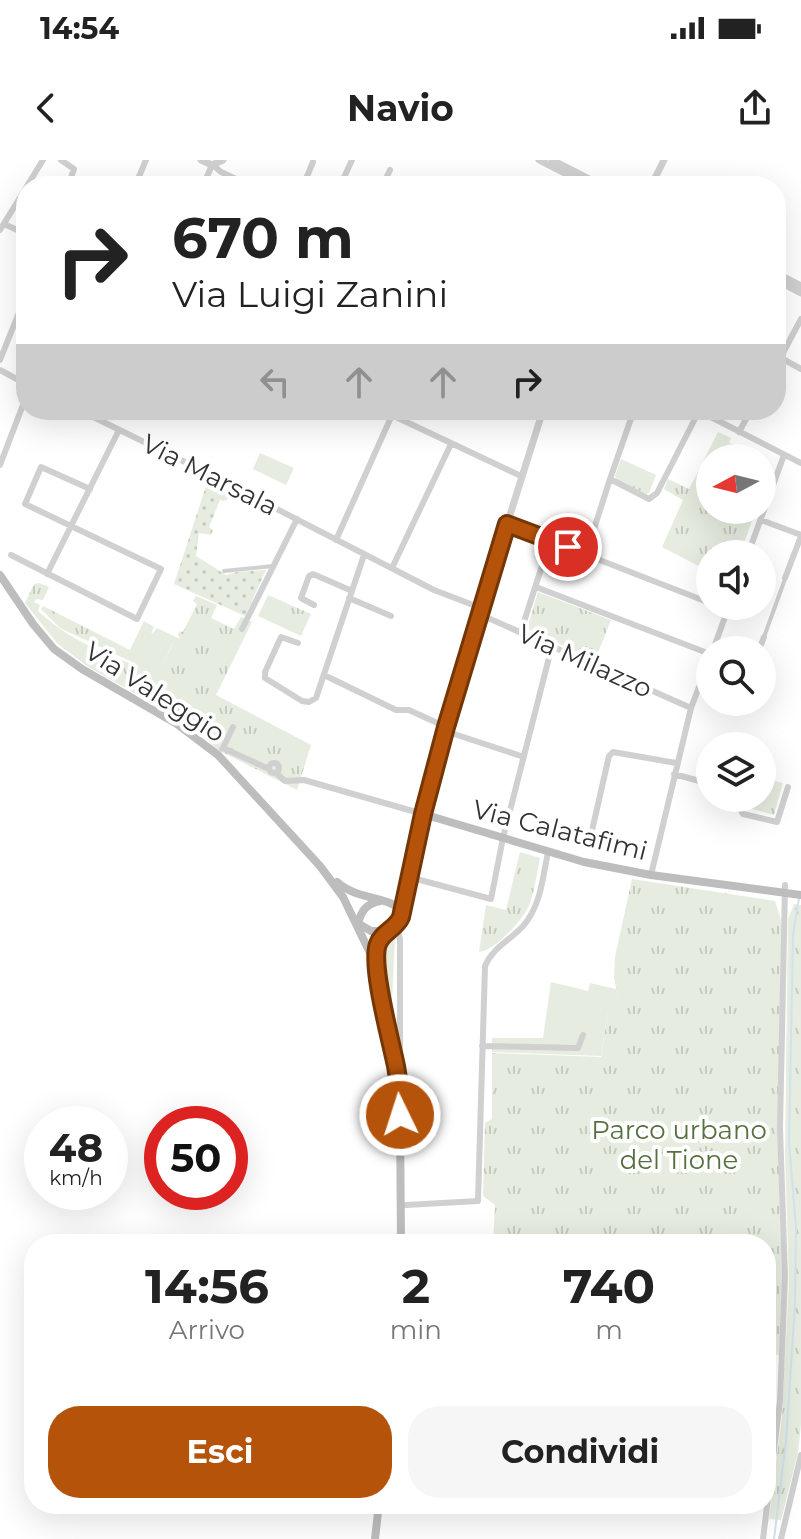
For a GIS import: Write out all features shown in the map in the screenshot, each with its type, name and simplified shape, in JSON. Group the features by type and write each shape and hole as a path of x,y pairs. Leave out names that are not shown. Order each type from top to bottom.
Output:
{"main road":[{"name":"Via Valeggio","path":"0,565 7,583"},
{"name":"Via Valeggio","path":"0,575 54,649 82,669 177,724 210,748 320,866"},
{"path":"380,995 376,948 401,910 423,814"},
{"name":"Via Calatafimi","path":"423,814 584,862 651,875 784,889 801,895"},
{"path":"320,866 344,888 401,910"},
{"path":"320,866 343,897 371,955 397,1068 401,1234"},
{"path":"358,924 361,912 373,903 401,894 408,880"},
{"path":"358,924 371,931 392,928"},
{"path":"375,1539 378,1514"}],"street":[{"path":"61,160 74,169 72,176"},
{"path":"201,160 228,175"},
{"path":"208,176 213,165 223,160 228,175"},
{"path":"539,160 570,176"},
{"path":"552,160 584,176"},
{"path":"572,170 577,161"},
{"path":"387,176 390,170"},
{"path":"2,227 16,205"},
{"path":"786,348 801,319"},
{"path":"0,360 16,320"},
{"path":"0,465 17,420"},
{"name":"Via Marsala","path":"101,420 480,611"},
{"path":"336,540 390,420"},
{"path":"402,420 521,476"},
{"path":"233,727 223,748 272,771 285,781 304,780 423,814 445,729 540,420"},
{"path":"586,554 631,420"},
{"path":"610,479 644,498 653,497 693,420"},
{"path":"716,420 801,463"},
{"path":"739,432 746,420"},
{"path":"47,574 119,430"},
{"path":"392,568 451,444"},
{"path":"776,478 784,455"},
{"path":"11,555 137,619 161,569 25,504 41,467 90,489"},
{"name":"Via Marsala","path":"242,629 297,519"},
{"path":"507,524 696,597"},
{"path":"764,636 801,535 772,524"},
{"path":"521,631 550,541"},
{"path":"298,643 281,637 265,678 302,701 309,702 316,698 364,555"},
{"path":"224,571 275,566"},
{"path":"314,605 301,598 309,576 313,574 391,616"},
{"path":"536,587 696,648"},
{"name":"Via Milazzo","path":"480,611 691,708"},
{"path":"408,880 491,899 503,838 552,646"},
{"path":"324,675 396,710 409,710 445,729 524,757"},
{"path":"651,875 676,763 696,696"},
{"path":"591,835 609,756 613,752 676,763"},
{"path":"674,774 696,780"},
{"path":"742,812 777,822 788,787"},
{"path":"406,1205 478,1201 485,966 493,952 524,925 536,908 548,852"},
{"path":"776,1433 785,1277 780,1128 784,889"},
{"path":"392,928 400,939 400,1047"},
{"path":"482,1046 572,1050 578,1048 583,1035"},
{"path":"781,1539 801,1455"},
{"path":"763,1539 766,1514"}],"green space":[{"path":"718,432 731,438 729,443 732,444 712,444"},
{"path":"260,453 294,468 286,485 253,469"},
{"path":"621,459 656,475 649,493 617,480 615,476"},
{"path":"696,475 696,524 751,524 745,540 696,540 696,565 662,547 683,500 664,489 668,479 689,489"},
{"path":"207,483 257,506 232,496 220,500 209,527 213,530 211,535 199,533 196,556 226,575 266,570 245,616 174,584"},
{"path":"34,584 49,587 43,600 36,599 34,602 40,605 38,611 52,623 95,649 158,675 173,643 153,633 157,628 180,639 178,635 180,631 183,632 197,604 193,601 196,596 217,605 211,618 234,629 241,617 252,622 216,695 311,745 297,790 218,750 190,725 87,666 57,643 25,603"},
{"path":"538,592 611,620 595,660 527,629"},
{"path":"268,595 311,614 301,636 258,616"},
{"path":"43,606 130,650 144,621 154,627 136,664 60,628 41,609"},
{"path":"150,632 173,642 158,676 135,665"},
{"path":"776,781 783,783 776,808"},
{"path":"520,852 540,858 530,903 509,933 493,946 479,952 486,905 506,910"},
{"name":"Parco urbano del Tione","path":"632,879 775,901 781,920 779,1161 782,1284 779,1355 776,1355 776,1234 494,1234 495,1205 483,1196 485,1123 492,1119 492,1053 601,1057 609,1005 620,1006 614,978 615,957"},
{"path":"794,904 801,905 801,1424 798,1453 781,1520 769,1519 770,1514 776,1514 776,1464 782,1417 789,1282 785,1154 788,919"},
{"path":"391,934 395,937 392,1001 404,1080 401,1080 380,952 384,940"},
{"path":"551,982 588,991 590,983 616,989 621,1007 609,1006 601,1056 492,1052 492,1038 543,1038"}],"waterway":[{"path":"774,1539 786,1441 795,1305 796,1228 789,1142 793,935 799,898"}],"route":[{"path":"400,1115 397,1068 380,995 376,948 379,940 401,917 446,727 507,524 568,547"}]}
